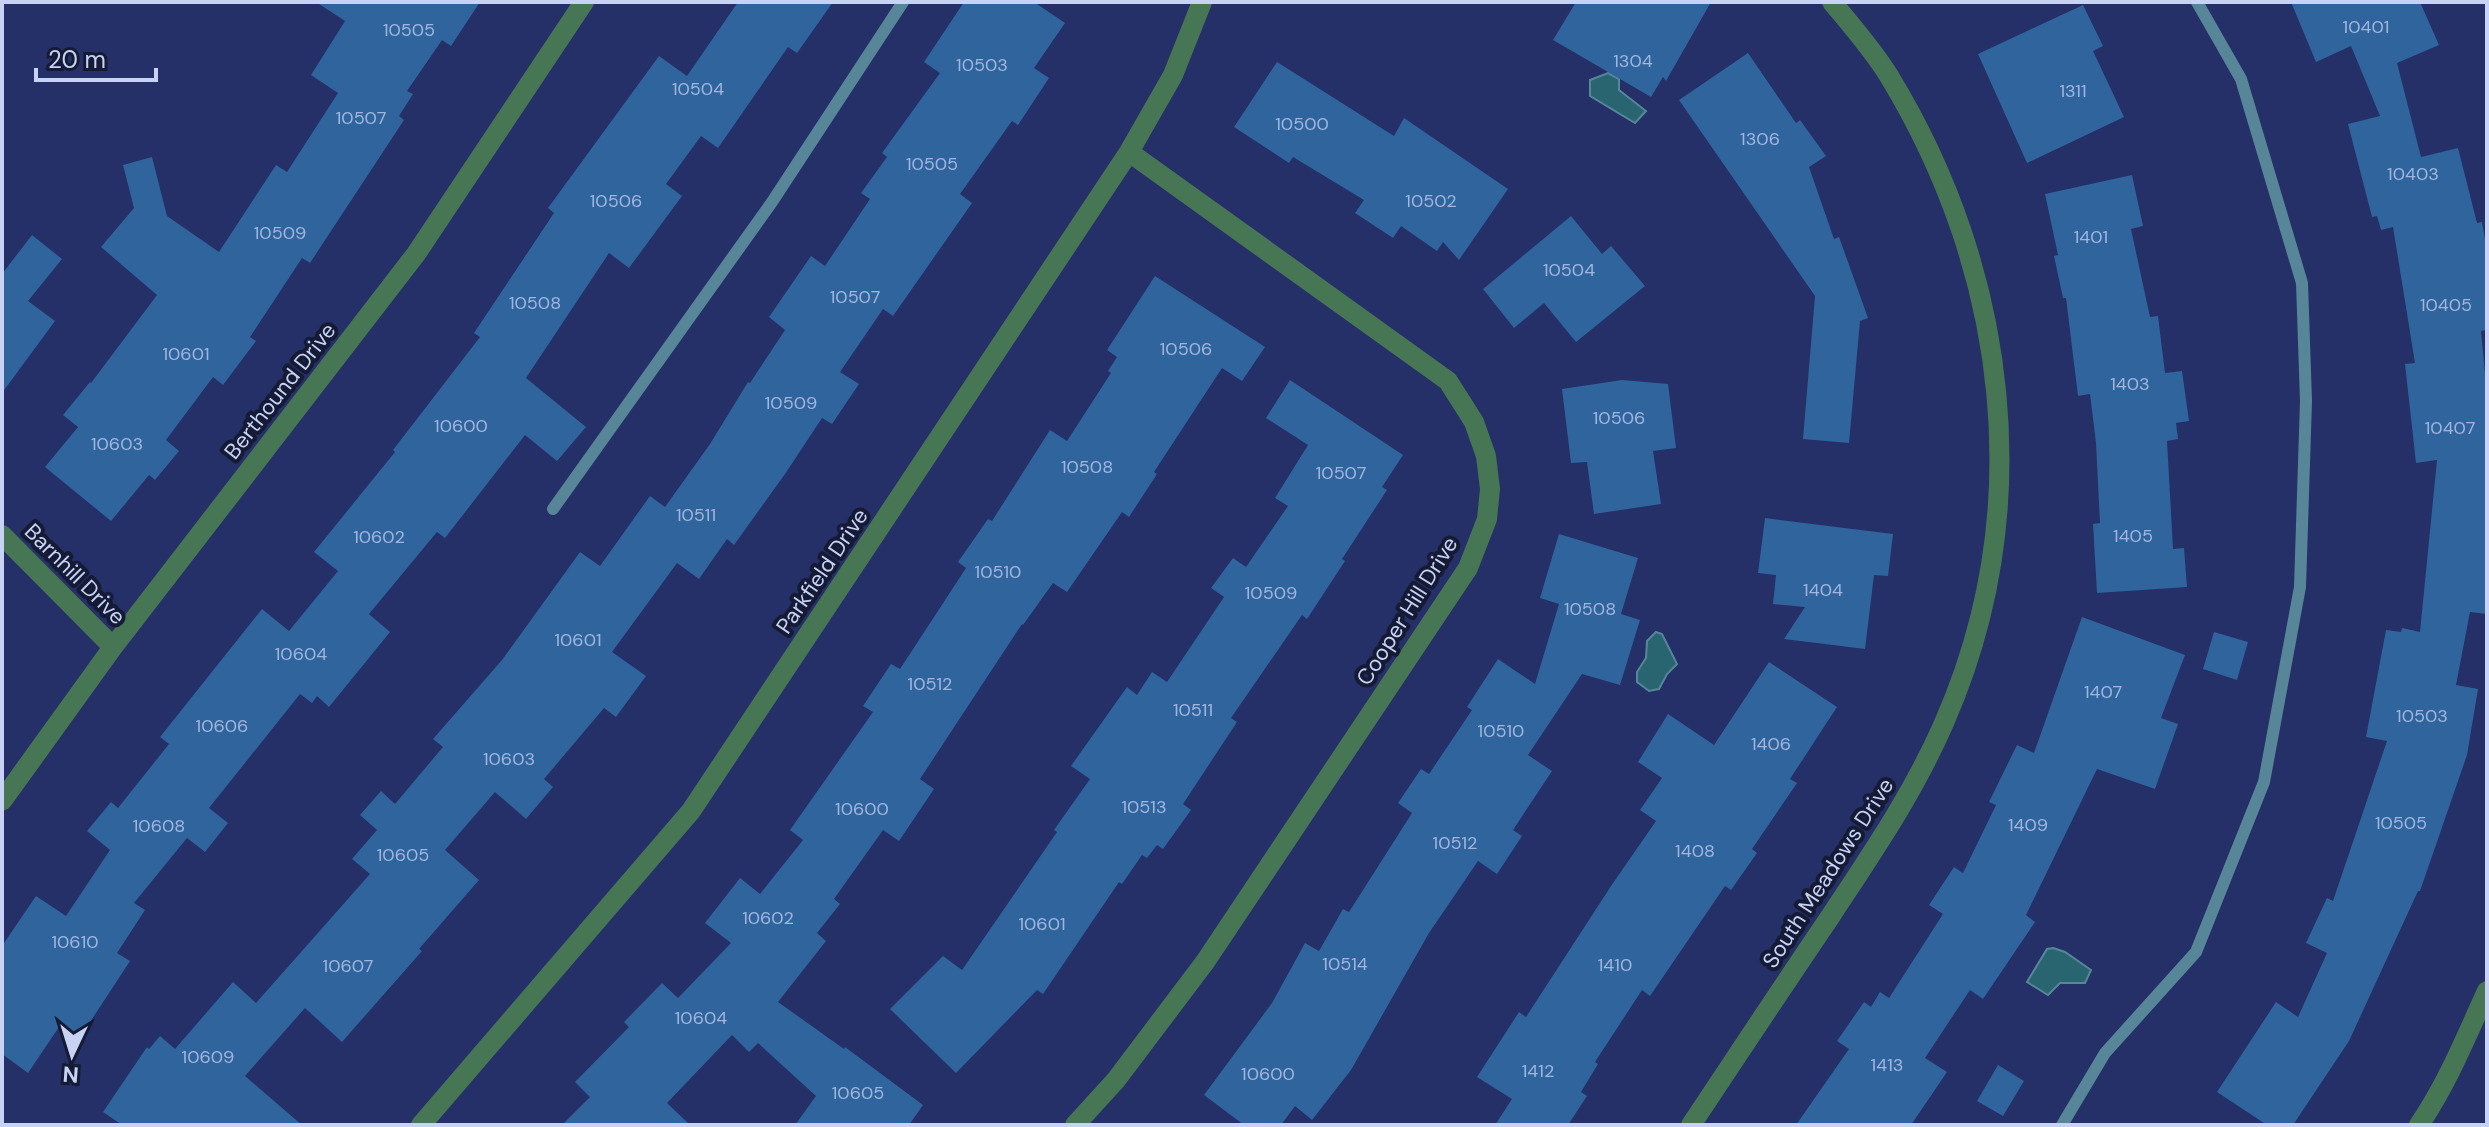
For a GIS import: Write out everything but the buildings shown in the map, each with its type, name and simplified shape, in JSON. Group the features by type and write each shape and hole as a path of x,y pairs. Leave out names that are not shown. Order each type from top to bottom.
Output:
{"street":[{"name":"Berthound Drive","path":"2,801 113,647 416,254 584,2"},
{"name":"Parkfield Drive","path":"421,1125 691,811 1129,152 1173,75 1202,2"},
{"name":"South Meadows Drive","path":"1691,1125 1903,807 1965,673 1994,556 1999,488 1998,409 1981,303 1964,233 1928,144 1888,74 1832,2"},
{"name":"Cooper Hill Drive","path":"1075,1125 1116,1080 1205,962 1468,568 1487,519 1490,489 1486,456 1474,422 1448,381 1129,152"},
{"name":"Barnhill Drive","path":"2,535 113,647"},
{"path":"2419,1125 2460,1050 2487,991"}],"shaded area":[{"path":"1608,73 1619,79 1619,90 1646,111 1635,123 1590,96 1590,80"},
{"path":"1656,632 1662,634 1677,664 1659,689 1649,691 1637,682 1637,672 1646,658 1647,641"},
{"path":"2047,949 2065,952 2091,970 2085,983 2060,983 2048,995 2027,982"}],"waterway":[{"path":"553,509 772,202 903,2"},
{"path":"2062,1125 2105,1053 2196,952 2264,782 2300,587 2306,401 2302,283 2241,79 2197,2"}]}
